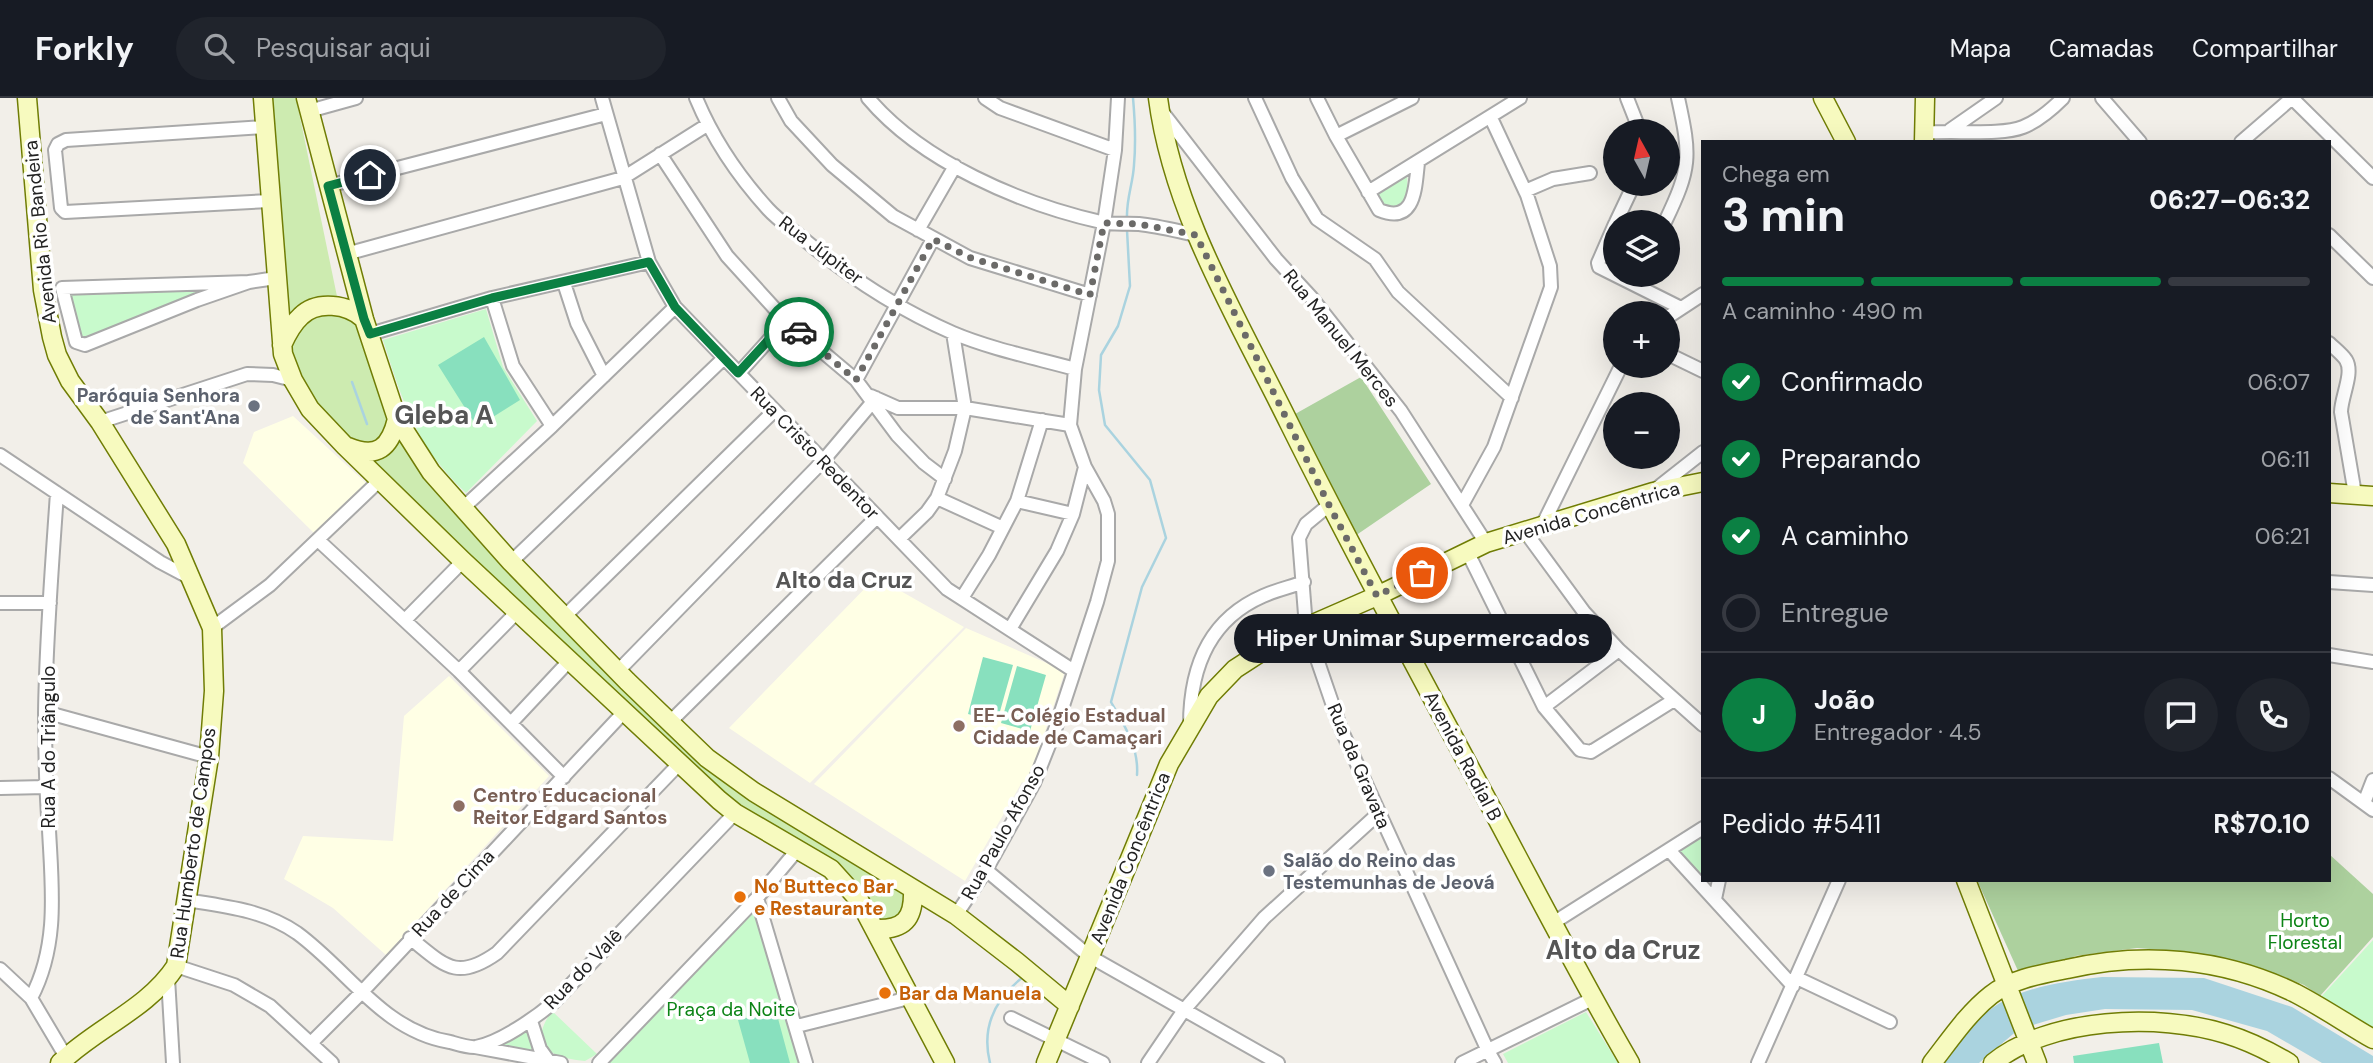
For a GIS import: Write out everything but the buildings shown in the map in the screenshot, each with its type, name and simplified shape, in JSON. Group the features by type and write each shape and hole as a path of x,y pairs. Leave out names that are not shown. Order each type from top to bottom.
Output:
{"street":[{"name":"Avenida Rio Bandeira","path":"27,98 43,290 52,337 70,381 100,422 176,544 192,580"},
{"path":"263,98 283,354 293,380 310,409 379,481 734,813 832,870 859,900 945,1063"},
{"path":"356,98 308,105 346,254 397,419 431,472 564,617 669,723 708,758 754,792 918,898 956,915 1070,1006"},
{"name":"Rua Cristo Redentor","path":"602,98 649,262 675,307 947,589 1074,671"},
{"name":"Rua Júpiter","path":"696,98 707,125 725,155 769,210 833,264 953,333 1075,369"},
{"path":"778,98 791,121 832,165 893,216 971,258 1090,295"},
{"path":"868,98 912,139 955,166 1034,203 1111,223 1139,224 1196,235"},
{"path":"985,98 1000,108 1115,150"},
{"name":"Rua Paulo Afonso","path":"956,915 986,870 1034,783 1055,730 1108,561 1108,514 1104,501 1085,467 1070,425 1075,369 1090,295 1111,223 1118,98"},
{"path":"1255,98 1292,178 1317,219 1375,259 1398,292 1511,398"},
{"path":"1317,98 1379,210 1395,213 1404,210 1413,199 1418,163"},
{"path":"1336,136 1412,98"},
{"path":"1368,192 1520,98"},
{"path":"1627,98 1635,119"},
{"path":"1670,210 1686,170 1688,149 1678,98"},
{"path":"1823,98 1845,140"},
{"path":"1925,98 1924,137 1950,130 1997,132 2022,127 2050,110 2063,98"},
{"path":"1950,130 1996,98"},
{"path":"2243,140 2292,98 2373,178"},
{"path":"2107,99 2132,139"},
{"name":"Avenida Radial B","path":"1159,103 1164,142 1196,235 1329,505 1630,1063"},
{"name":"Rua Manuel Merces","path":"1159,103 1185,142 1276,259 1311,297 1401,411 1486,543"},
{"path":"328,186 606,114"},
{"path":"1462,505 1494,447 1550,287 1549,266 1525,191 1491,118"},
{"path":"346,254 623,178 707,125"},
{"path":"265,127 66,140 58,144 55,150 61,208 65,212 270,201"},
{"path":"1164,142 1185,142"},
{"path":"660,154 726,256 786,321 856,380 897,435 924,463 945,479"},
{"path":"918,230 955,166"},
{"path":"33,172 57,171"},
{"path":"1525,191 1553,179 1590,173"},
{"path":"2331,237 2373,278"},
{"path":"856,380 933,239"},
{"path":"1603,253 1598,265 1603,267"},
{"path":"367,327 649,262"},
{"path":"249,282 85,345 76,342 62,288 249,282 276,278"},
{"path":"564,283 577,323 604,376"},
{"path":"1649,287 1681,308 1701,295"},
{"path":"492,298 513,366 552,426"},
{"path":"282,345 303,313 324,306 350,309 367,327"},
{"path":"463,508 675,307"},
{"path":"738,373 786,321"},
{"path":"898,539 927,512 937,498 955,451 965,408 953,333"},
{"path":"2331,345 2348,365 2341,412 2364,495 2331,494"},
{"path":"511,562 724,358"},
{"path":"1680,360 1701,370"},
{"path":"100,422 247,374 274,374 293,380"},
{"path":"1543,524 1615,378"},
{"path":"872,398 898,408 965,408 1070,425"},
{"path":"618,671 822,462 872,398"},
{"path":"564,617 774,411"},
{"path":"345,446 363,453 377,450 391,437 397,419"},
{"path":"962,598 1017,501 1042,421"},
{"path":"1653,492 1701,454"},
{"path":"0,455 160,562 192,580"},
{"path":"1010,629 1058,551 1073,514 1085,467"},
{"path":"212,628 270,585 379,481"},
{"name":"Avenida Concêntrica","path":"1046,1063 1169,764 1190,724 1209,696 1235,669 1306,627 1486,543 1653,492 1701,482"},
{"name":"Rua A do Triângulo","path":"31,998 42,976 51,938 45,712 57,493"},
{"path":"937,498 1003,528"},
{"path":"1017,501 1073,514"},
{"name":"Rua da Gravata","path":"1329,505 1302,530 1299,538 1306,627 1341,729 1495,1063"},
{"path":"669,723 877,517"},
{"path":"1524,530 1584,612 1619,649 1701,724"},
{"path":"318,540 459,671 564,776"},
{"path":"1467,551 1544,707 1580,750 1591,752 1674,700"},
{"path":"405,621 463,561"},
{"name":"Rua Humberto de Campos","path":"44,1063 63,1060 150,995 172,972 209,757 214,691 212,628 192,580"},
{"path":"1190,724 1190,697 1195,671 1209,643 1225,620 1262,596 1304,582"},
{"path":"2331,582 2373,585"},
{"path":"0,603 50,603"},
{"path":"459,671 518,611"},
{"path":"1544,707 1619,649"},
{"path":"2331,655 2373,662"},
{"path":"510,723 570,660"},
{"path":"45,712 209,757"},
{"name":"Rua de Cima","path":"311,1043 624,712"},
{"path":"410,938 444,965 454,969 474,967 498,954 679,764"},
{"path":"2331,779 2368,806 2373,780"},
{"path":"0,788 46,787"},
{"name":"Rua do Valê","path":"474,1047 531,1021 554,1002 734,813"},
{"path":"1148,1063 1184,1010 1265,918 1378,814"},
{"path":"1553,923 1701,829"},
{"path":"599,1063 757,898 798,849"},
{"path":"1669,850 1795,982 1890,1022"},
{"path":"986,870 1089,956 1278,1063"},
{"path":"1715,899 1718,882"},
{"path":"1758,1063 1838,882"},
{"path":"1967,882 2037,1063"},
{"path":"757,898 806,1063"},
{"path":"874,929 892,928 902,924 918,898"},
{"path":"186,900 255,912 295,932 338,968 361,993 411,1031 435,1040 553,1062"},
{"path":"1932,1063 1976,1009 1993,994 2101,961 2153,958 2212,965 2256,977 2295,993 2373,1039"},
{"path":"0,970 31,998 63,1060"},
{"path":"173,1063 172,972 234,985 270,1006 332,1063"},
{"path":"797,1027 909,998"},
{"path":"1462,1063 1594,998"},
{"path":"1012,1018 1102,1063"},
{"path":"531,1021 540,1049 553,1062"},
{"path":"1993,1063 2028,1038 2071,1029 2144,1022 2182,1024 2224,1033 2264,1048 2289,1063"}],"shaded area":[{"path":"293,416 367,484 316,535 243,463 254,432"},
{"path":"876,577 964,627 810,783 729,728"},
{"name":"EE- Colégio Estadual Cidade de Camaçari","path":"966,628 1065,671 1027,786 1022,782 965,881 814,784"},
{"name":"Centro Educacional Reitor Edgard Santos","path":"449,676 549,776 386,955 333,908 284,879 303,836 393,841 404,716"}],"green space":[{"path":"264,98 296,98 339,306 324,306 286,336"},
{"path":"1407,170 1408,202 1390,212 1369,193"},
{"path":"214,291 83,339 69,293"},
{"path":"486,309 503,367 537,421 466,493 449,476 423,441 397,384 383,340"},
{"path":"336,313 359,323 390,421 379,439 359,444 342,432 309,395 298,373 292,352 296,334 309,320"},
{"path":"484,337 520,400 477,427 438,365"},
{"path":"1361,377 1431,484 1352,538 1288,418"},
{"path":"397,419 431,472 639,698 906,892 902,916 876,923 859,900 679,764 365,453 379,451"},
{"path":"983,657 1013,665 997,722 968,714"},
{"path":"1017,666 1046,675 1030,731 1001,723"},
{"path":"1701,836 1701,876 1678,851"},
{"name":"Horto Florestal","path":"2331,856 2373,894 2373,937 2320,996 2304,985 2260,968 2188,952 2137,948 2075,956 2060,964 2019,973 1978,882 2331,882"},
{"name":"Praça da Noite","path":"755,905 803,1063 604,1063"},
{"path":"2373,940 2373,1035 2320,998"},
{"path":"552,1011 597,1054 585,1061 562,1057 546,1048 542,1042 542,1034"},
{"path":"776,1011 790,1063 750,1063 738,1020"},
{"path":"1586,1012 1618,1063 1508,1063 1503,1054"},
{"path":"532,1027 539,1055 485,1045"},
{"path":"2159,1043 2163,1063 2074,1063 2073,1056"}],"water":[{"path":"2102,977 2204,978 2292,1007 2373,1056 2373,1063 2322,1063 2267,1031 2192,1010 2105,1009 2066,1015 2019,1029 1979,1063 1943,1063 1981,1017 2008,999 2054,984"}],"waterway":[{"path":"1127,219 1135,156 1133,98"},
{"path":"1127,230 1130,286 1118,326 1101,355 1099,390 1105,425 1150,480 1166,538 1142,587 1111,702 1133,746 1137,775"},
{"path":"352,382 367,424"},
{"path":"990,1063 987,1037 993,1015 1005,995 1023,977"}],"way so far":[{"path":"799,332 856,380 933,239 971,258 1090,295 1104,223 1139,224 1196,235 1329,505 1377,596 1422,573"}],"place":[{"name":"Paróquia Senhora de Sant'Ana","path":"254,406"},
{"name":"Hiper Unimar Supermercados","path":"1422,573"},
{"name":"EE- Colégio Estadual Cidade de Camaçari","path":"959,726"},
{"name":"Centro Educacional Reitor Edgard Santos","path":"459,806"},
{"name":"Salão do Reino das Testemunhas de Jeová","path":"1269,871"},
{"name":"No Butteco Bar e Restaurante","path":"740,897"},
{"name":"Bar da Manuela","path":"885,993"}],"district":[{"name":"Gleba A","path":"444,415"},
{"name":"Alto da Cruz","path":"844,580"},
{"name":"Alto da Cruz","path":"1623,950"}],"route":[{"path":"370,175 328,186 370,334 492,298 649,262 675,307 738,373 786,321 799,332"}]}
